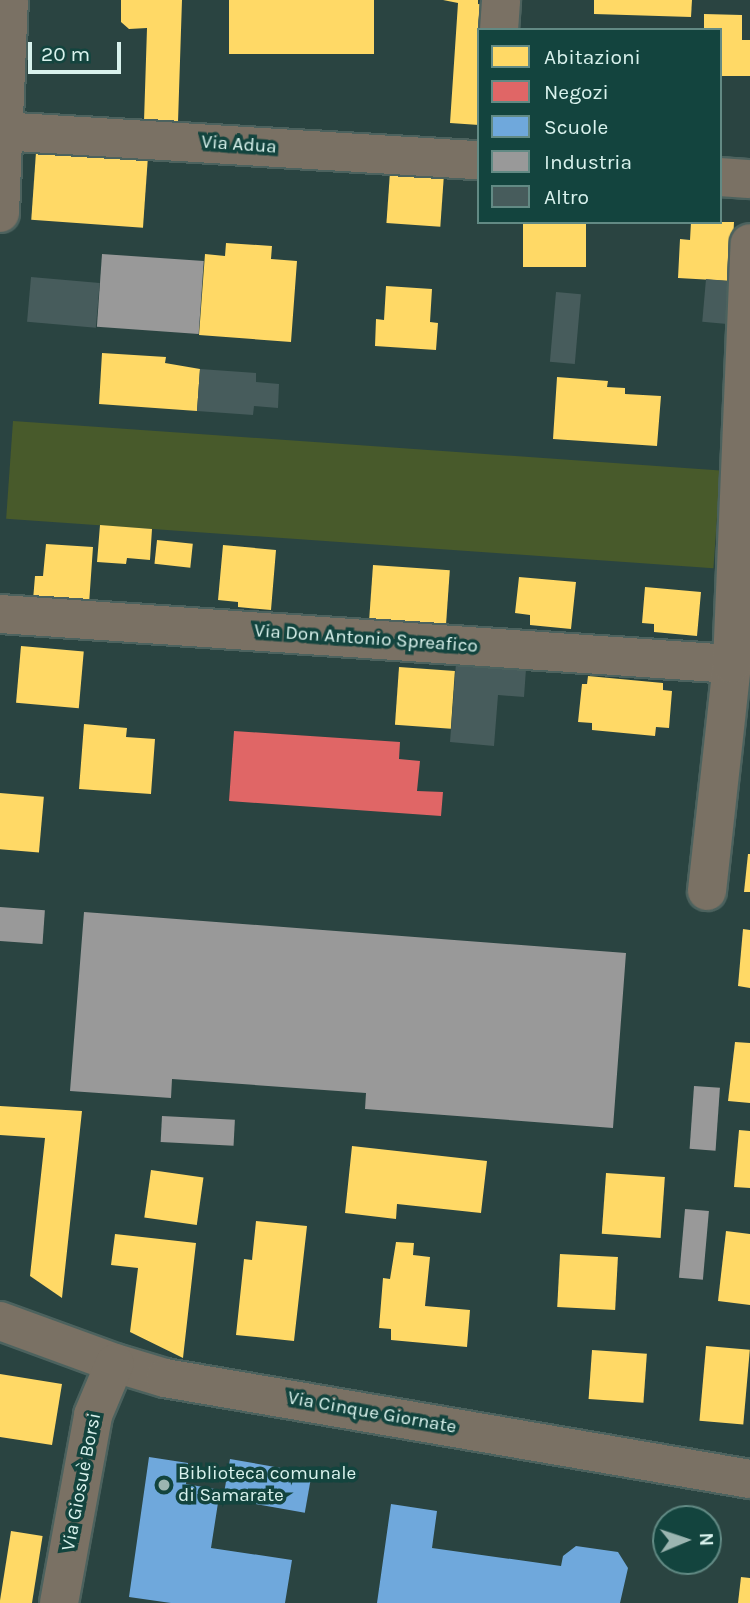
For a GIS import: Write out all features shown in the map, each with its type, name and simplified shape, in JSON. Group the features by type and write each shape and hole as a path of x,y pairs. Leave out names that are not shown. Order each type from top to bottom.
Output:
{"street":[{"path":"0,213 9,0"},
{"path":"499,28 501,0"},
{"name":"Via Adua","path":"2,131 477,160"},
{"path":"722,177 750,179"},
{"path":"707,891 732,664 750,243"},
{"name":"Via Don Antonio Spreafico","path":"0,614 732,664"},
{"name":"Via Cinque Giornate","path":"0,1321 115,1363 165,1378 750,1479"},
{"name":"Via Giosuè Borsi","path":"59,1603 93,1415 115,1363"}],"green space":[{"path":"13,421 720,470 713,568 6,519"}],"building: Abitazioni":[{"path":"121,0 182,0 178,122 144,121 147,28 129,29 121,22"},
{"path":"229,0 374,0 374,54 229,54"},
{"path":"443,0 478,0 478,4 486,5 485,28 477,28 477,125 450,123 458,3"},
{"path":"594,0 692,0 691,17 594,14"},
{"path":"704,14 742,15 742,40 750,40 750,76 722,76 722,28 704,28"},
{"path":"36,152 148,160 143,228 31,220"},
{"path":"390,172 444,176 440,227 386,223"},
{"path":"734,222 731,281 678,278 680,239 690,240 691,224"},
{"path":"523,224 586,224 586,267 523,267"},
{"path":"226,243 272,246 271,259 297,261 291,342 199,335 205,254 225,256"},
{"path":"386,286 432,289 430,322 438,323 436,350 375,346 376,319 384,320"},
{"path":"102,353 166,357 165,363 200,369 197,411 99,404"},
{"path":"557,377 608,381 607,387 625,388 625,394 661,396 657,446 553,439"},
{"path":"100,525 152,529 150,560 127,558 126,564 97,562"},
{"path":"157,540 193,544 190,568 154,564"},
{"path":"46,544 93,547 89,604 33,600 35,576 43,576"},
{"path":"223,545 276,550 271,610 238,607 238,602 218,600"},
{"path":"373,565 450,570 446,625 369,620"},
{"path":"519,577 576,582 571,629 530,625 530,615 515,613"},
{"path":"645,587 701,592 697,636 654,632 654,624 642,623"},
{"path":"21,646 84,651 79,708 16,703"},
{"path":"399,667 455,671 451,729 395,725"},
{"path":"588,676 663,683 663,690 672,691 669,728 656,727 655,736 592,730 592,723 578,722 582,684 587,684"},
{"path":"84,724 127,728 126,737 155,739 151,794 79,789"},
{"path":"0,793 44,797 39,853 0,849"},
{"path":"748,854 750,892 744,892"},
{"path":"743,929 750,930 750,988 738,986"},
{"path":"735,1042 750,1043 750,1103 728,1101"},
{"path":"0,1106 82,1111 62,1298 30,1276 45,1138 0,1135"},
{"path":"739,1130 750,1131 750,1188 734,1187"},
{"path":"352,1146 487,1161 481,1213 397,1204 396,1219 345,1213"},
{"path":"151,1170 203,1177 197,1225 144,1218"},
{"path":"606,1173 665,1177 661,1238 602,1234"},
{"path":"256,1221 307,1226 294,1341 236,1335 244,1259 252,1260"},
{"path":"726,1231 750,1234 750,1305 718,1301"},
{"path":"115,1234 196,1243 183,1358 130,1332 138,1268 111,1265"},
{"path":"396,1242 414,1243 413,1255 430,1257 425,1306 470,1310 467,1347 391,1340 391,1329 379,1328 383,1278 390,1279"},
{"path":"560,1254 618,1257 615,1310 557,1307"},
{"path":"706,1346 750,1350 743,1425 699,1421"},
{"path":"592,1350 647,1354 643,1403 589,1399"},
{"path":"0,1374 62,1384 52,1445 0,1437"},
{"path":"11,1531 43,1536 32,1603 0,1603"},
{"path":"741,1577 750,1578 750,1603 738,1603"}],"building: Negozi":[{"path":"234,731 400,742 399,759 420,761 417,791 443,792 441,816 229,801"}],"building: Scuole":[{"path":"149,1457 188,1463 186,1484 220,1490 211,1548 292,1560 285,1603 171,1603 129,1597"},
{"path":"230,1459 312,1473 305,1513 223,1498"},
{"path":"391,1504 437,1511 432,1548 561,1566 563,1556 576,1546 618,1552 628,1568 620,1603 377,1603"}],"building: Industria":[{"path":"102,254 204,261 199,334 97,327"},
{"path":"0,907 45,910 43,944 0,941"},
{"path":"84,912 626,953 613,1128 365,1109 366,1093 172,1079 171,1098 70,1091"},
{"path":"694,1086 720,1088 716,1151 690,1149"},
{"path":"162,1116 235,1120 234,1146 161,1142"},
{"path":"685,1209 709,1211 703,1280 679,1278"}],"building: Altro":[{"path":"31,277 100,283 96,328 27,322"},
{"path":"706,279 731,281 727,324 702,322"},
{"path":"556,292 581,294 575,364 550,362"},
{"path":"200,369 256,373 256,382 279,384 278,408 254,406 253,415 197,411"},
{"path":"456,663 526,669 524,697 498,695 494,746 450,742"}],"place":[{"name":"Biblioteca comunale di Samarate","path":"164,1485"}]}
